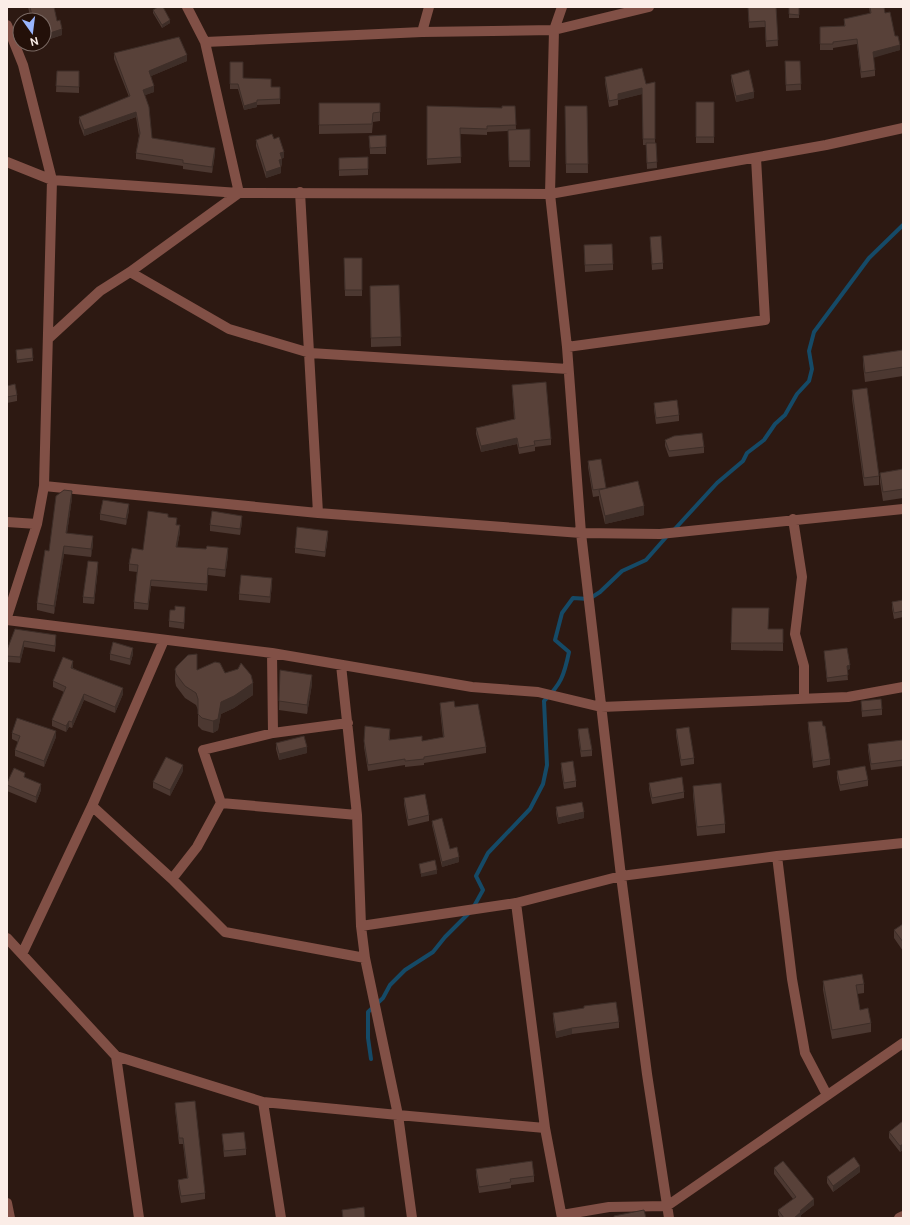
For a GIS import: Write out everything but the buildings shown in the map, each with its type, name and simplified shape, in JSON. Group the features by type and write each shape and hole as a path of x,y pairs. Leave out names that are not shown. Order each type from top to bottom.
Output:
{"street":[{"path":"187,7 205,42 239,193"},
{"path":"422,32 429,7"},
{"path":"562,7 554,30 550,194 567,347 581,533 601,707 621,876 668,1218"},
{"path":"205,42 422,32 554,30 649,7"},
{"path":"7,26 23,64 52,180 44,486 37,524 7,617"},
{"path":"7,162 52,180 239,193 550,194 756,158 903,128"},
{"path":"567,347 765,320 756,158"},
{"path":"300,192 318,513"},
{"path":"49,338 100,290 130,272 239,193"},
{"path":"130,272 229,329 310,354 568,369"},
{"path":"44,486 318,513 581,533 660,534 793,519 903,509"},
{"path":"793,519 802,577 795,634 804,666 804,698"},
{"path":"7,522 37,524"},
{"path":"7,620 272,653 472,687 538,692 601,707 848,697 903,687"},
{"path":"22,954 92,806 164,640"},
{"path":"272,653 273,733"},
{"path":"341,665 357,815 362,926 365,958 398,1116 412,1218"},
{"path":"172,879 197,847 221,803 203,750 273,733 348,723"},
{"path":"221,803 357,815"},
{"path":"92,806 172,879 225,932 365,958"},
{"path":"362,926 516,903 621,876 778,856 903,843"},
{"path":"778,856 792,979 805,1053 827,1095"},
{"path":"516,903 545,1128 562,1217 609,1207 667,1206 903,1043"},
{"path":"7,938 116,1056 263,1102 398,1116 545,1128"},
{"path":"116,1056 140,1218"},
{"path":"263,1102 281,1218"},
{"path":"7,1203 10,1218"},
{"path":"899,1218 903,1216"}],"waterway":[{"path":"673,531 717,483 743,461 747,453 764,440 775,424 785,415 797,394 809,381 812,369 809,351 814,332 869,258 903,225"},
{"path":"473,908 483,890 476,876 488,853 530,809 543,784 547,765 544,701 561,679 569,652 555,640 562,613 573,598 589,599 600,592 622,571 646,560 668,535"},
{"path":"371,1059 368,1038 368,1012 383,998 390,985 405,970 433,952 445,937 469,913"}]}
